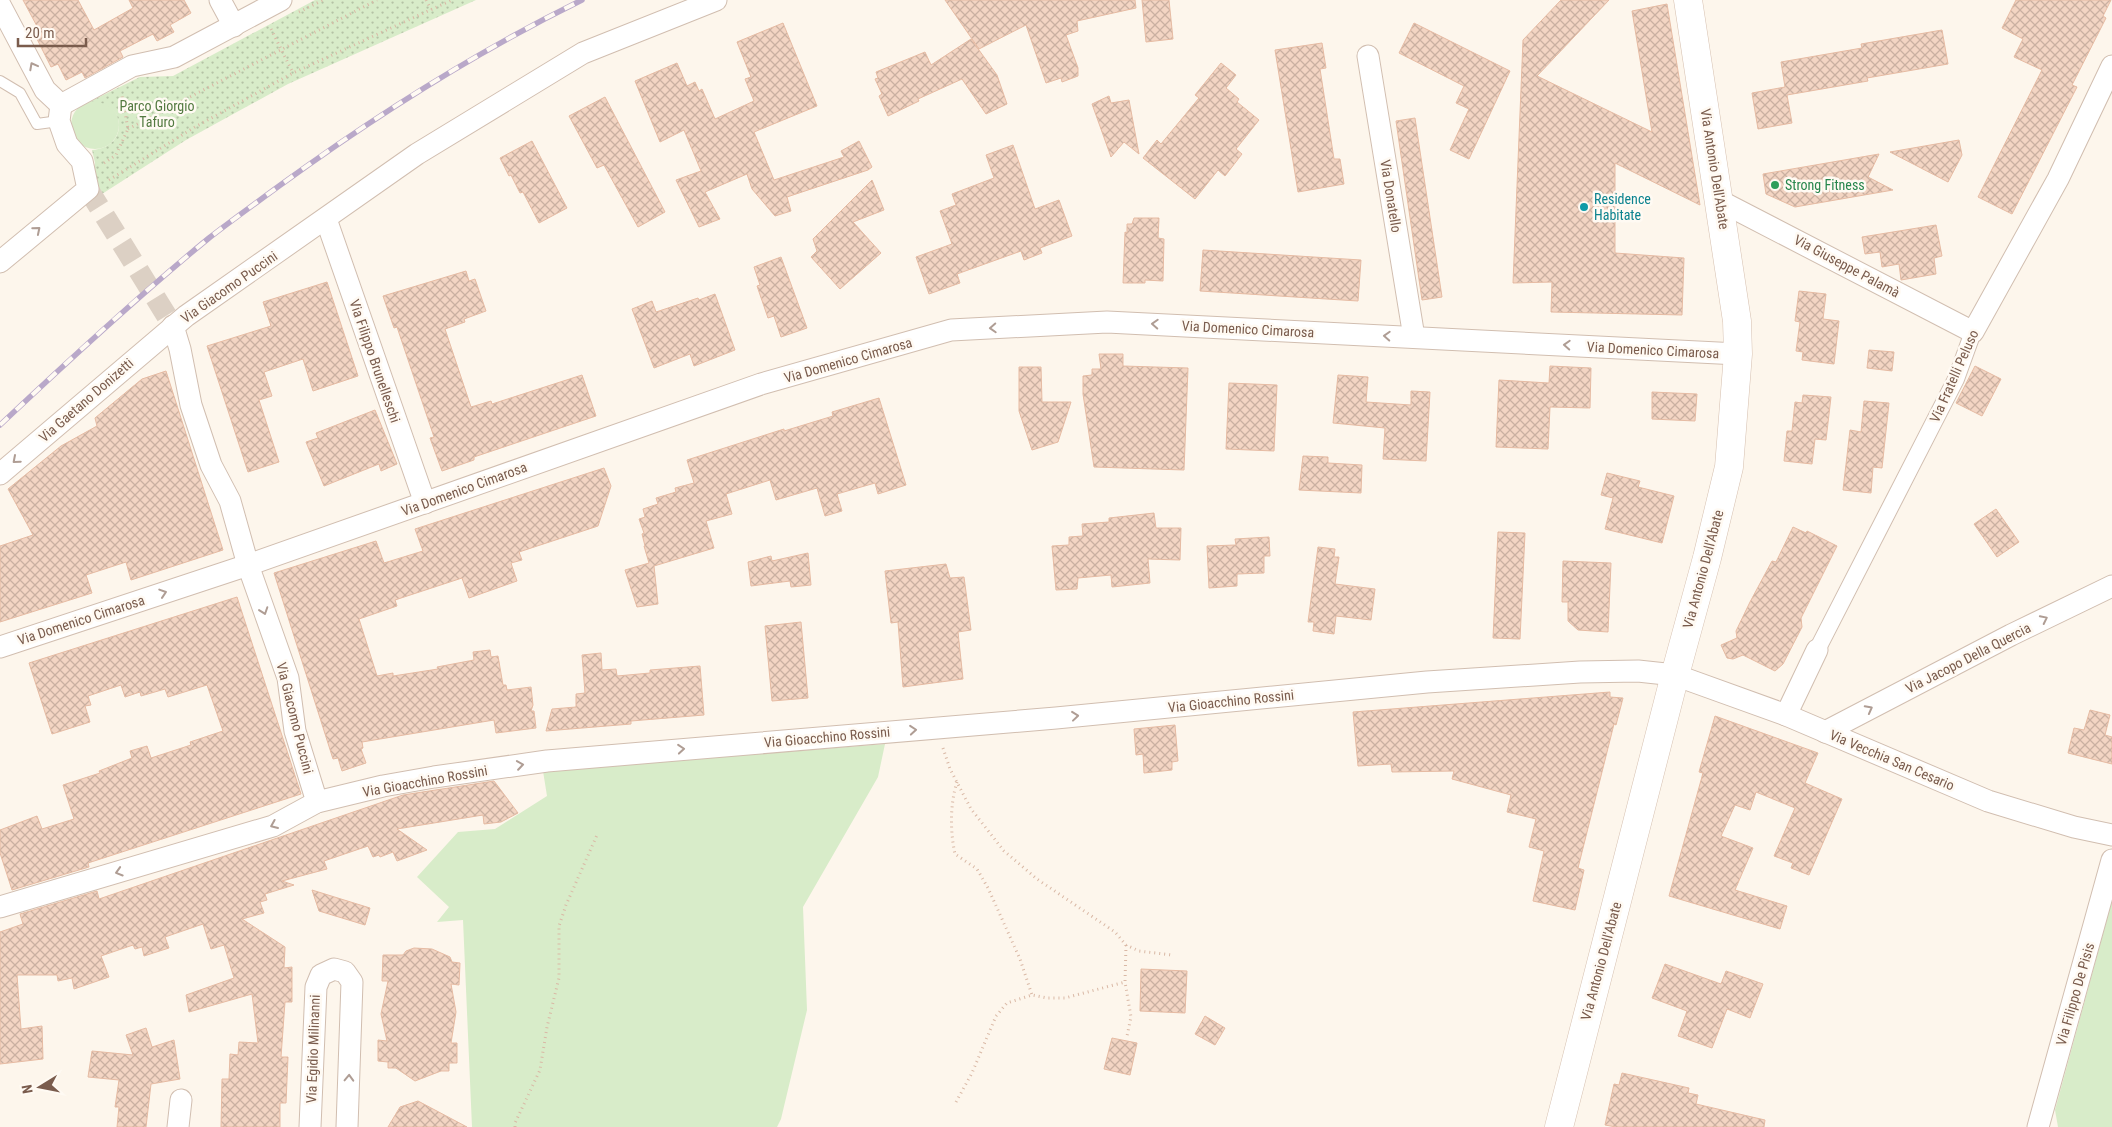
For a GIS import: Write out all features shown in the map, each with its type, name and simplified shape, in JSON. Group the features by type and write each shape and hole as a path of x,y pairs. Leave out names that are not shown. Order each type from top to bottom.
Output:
{"main road":[{"name":"Via Antonio Dell'Abate","path":"1559,1127 1675,675 1707,558 1729,466 1738,354 1737,321 1688,0"}],"street":[{"path":"220,0 234,26"},
{"path":"60,113 132,66 174,57 281,0"},
{"name":"Via Giacomo Puccini","path":"317,802 296,731 288,678 248,566 230,501 211,465 191,405 180,349 173,326 417,154 583,53 716,0"},
{"path":"0,5 45,90 60,113 67,144 82,161 95,186 0,262"},
{"name":"Via Donatello","path":"1368,56 1414,337"},
{"name":"Via Fratelli Peluso","path":"1786,715 1817,650 1956,380 1973,332 2058,179 2112,66"},
{"name":"Via Giuseppe Palamà","path":"1720,201 1973,332"},
{"name":"Via Filippo Brunelleschi","path":"326,219 425,503"},
{"name":"Via Domenico Cimarosa","path":"0,647 248,566 761,384 951,330 1107,322 1738,354"},
{"name":"Via Gaetano Donizetti","path":"0,474 173,326"},
{"name":"Via Jacopo Della Quercia","path":"1825,732 2011,635 2112,586"},
{"name":"Via Gioacchino Rossini","path":"1,905 273,826 317,802 383,786 547,761 1056,718 1427,682 1580,672 1638,671 1675,675"},
{"name":"Via Vecchia San Cesario","path":"1675,675 1786,715 1988,801 2074,827 2112,835"},
{"name":"Via Filippo De Pisis","path":"2038,1127 2112,860"},
{"name":"Via Egidio Milinanni","path":"310,1127 316,987 321,975 334,970 345,972 352,982 347,1127"},
{"path":"178,1127 181,1100"}],"lane":[{"path":"0,81 20,93 37,124 60,113"}],"path":[{"path":"128,129 377,0"},
{"path":"426,0 431,9"},
{"path":"95,186 195,127 293,74 452,0"},
{"path":"271,27 293,74"},
{"path":"940,728 942,747 950,769 971,809 1004,851 1037,879 1115,932 1126,945 1139,951 1172,955"},
{"path":"957,782 953,795 952,831 955,854 977,869 988,888 1020,959 1032,995"},
{"path":"515,1127 515,1123 540,1070 547,1027 559,978 558,926 597,835"},
{"path":"1126,945 1125,982 1131,1017 1127,1036"},
{"path":"956,1102 972,1073 996,1016 1007,1003 1032,995 1047,998 1065,998 1125,982"}],"green space":[{"name":"Parco Giorgio Tafuro","path":"315,0 476,0 288,84 186,140 102,194 92,177 95,163 92,150 104,147 113,141 118,133 119,124 117,115 111,108 102,103 89,102 140,77 173,76"},
{"path":"90,101 100,101 112,108 119,120 119,130 112,142 100,149 90,149 82,145 75,138 71,130 71,120 75,112 82,105"},
{"path":"885,744 878,777 803,907 807,1010 781,1119 777,1127 472,1127 463,920 437,922 449,907 417,877 458,832 495,829 547,796 543,771"},
{"path":"2112,901 2112,1127 2058,1127 2055,1110"}],"building":[{"path":"23,0 78,0 94,30 133,8 129,0 184,0 191,13 170,25 174,32 157,41 153,34 120,51 123,57 85,78 82,72 66,80 58,64 51,67 34,33 39,30"},
{"path":"945,0 1135,0 1136,8 1077,21 1078,31 1066,35 1078,68 1078,76 1062,82 1061,78 1046,83 1026,25 979,49"},
{"path":"1142,0 1169,0 1173,39 1146,42"},
{"path":"1561,0 1609,0 1537,76 1652,132 1632,11 1667,4 1700,205 1615,163 1615,253 1684,258 1682,315 1551,312 1552,282 1513,283 1523,40"},
{"path":"2016,0 2111,0 2103,16 2106,18 2072,85 2077,87 2012,214 1978,197 2042,70 2014,57 2023,39 2002,28"},
{"path":"783,23 817,106 754,132 774,180 844,157 841,151 859,141 872,167 787,197 791,211 775,216 752,189 747,174 705,192 720,219 699,227 676,180 701,171 684,130 660,142 635,81 677,63 687,86 695,82 699,91 702,89 715,119 754,101 745,79 751,77 737,42"},
{"path":"1414,23 1510,71 1469,159 1450,150 1469,109 1456,103 1464,86 1399,53"},
{"path":"1942,30 1948,64 1867,78 1868,81 1787,95 1792,123 1758,129 1752,93 1785,87 1781,62 1862,48 1861,44"},
{"path":"971,39 997,75 1007,104 986,114 962,79 918,99 919,101 888,116 879,96 882,94 875,79 878,78 876,72 925,52 931,65"},
{"path":"1322,43 1326,68 1320,69 1334,159 1340,159 1344,184 1298,192 1275,50"},
{"path":"1221,63 1236,75 1226,88 1239,99 1237,102 1259,120 1236,149 1242,154 1225,176 1218,170 1195,199 1143,158 1157,140 1161,144 1199,98 1195,95"},
{"path":"1109,96 1111,103 1129,100 1139,154 1124,142 1111,157 1092,104"},
{"path":"605,97 665,212 638,227 604,165 597,168 569,116"},
{"path":"1415,118 1442,297 1422,300 1396,121"},
{"path":"1959,140 1962,155 1948,182 1890,152"},
{"path":"532,141 567,208 539,223 523,192 520,193 500,158"},
{"path":"1013,145 1035,209 1059,200 1072,236 1040,248 1042,253 1024,260 1021,251 957,274 960,283 929,294 916,257 952,244 940,211 956,205 952,194 994,178 986,155"},
{"path":"1879,154 1868,177 1893,190 1795,207 1766,194 1763,174"},
{"path":"872,180 884,210 853,222 881,253 840,289 811,257 817,251 813,239"},
{"path":"1134,218 1159,218 1158,238 1164,239 1163,281 1145,280 1145,283 1123,283 1125,232 1127,233 1127,224 1132,224"},
{"path":"1936,225 1942,256 1934,258 1936,274 1901,280 1899,264 1882,267 1880,252 1865,254 1862,237"},
{"path":"1203,250 1361,260 1358,301 1200,291"},
{"path":"781,257 807,328 781,337 774,316 768,318 757,286 760,285 754,267"},
{"path":"466,271 469,281 475,279 486,311 464,319 465,322 445,329 471,407 491,401 492,404 582,375 596,416 474,457 474,460 442,471 430,438 434,437 397,327 394,328 383,296"},
{"path":"327,282 358,376 313,391 303,359 264,372 272,396 259,400 279,462 248,472 207,346 271,326 263,302"},
{"path":"1799,291 1826,294 1823,319 1839,321 1834,364 1802,360 1803,352 1796,351 1800,322 1795,321"},
{"path":"715,294 735,350 694,366 690,354 654,368 632,309 652,301 656,312"},
{"path":"1869,350 1894,352 1892,371 1867,368"},
{"path":"1099,354 1123,354 1123,366 1188,368 1184,470 1094,467 1083,394 1083,376 1092,375 1092,369 1101,369"},
{"path":"1550,366 1591,368 1590,408 1550,407 1548,449 1496,447 1499,380 1549,383"},
{"path":"1975,366 2001,379 1982,416 1956,403"},
{"path":"1019,367 1041,367 1042,402 1071,402 1058,442 1032,450 1019,411"},
{"path":"166,371 223,550 131,580 126,562 86,575 92,593 0,622 0,546 33,535 8,489 61,446 97,426 95,418 142,379"},
{"path":"1338,375 1368,377 1366,402 1411,405 1411,391 1430,392 1426,461 1383,459 1385,428 1333,423"},
{"path":"1229,383 1277,385 1274,451 1226,449"},
{"path":"1652,392 1697,394 1695,421 1652,419"},
{"path":"1803,395 1831,397 1826,440 1815,439 1812,464 1784,461 1787,431 1792,431 1795,402 1802,403"},
{"path":"879,398 906,485 878,494 875,483 837,494 842,511 825,516 817,488 776,500 770,480 726,494 732,514 706,521 714,548 654,566 658,604 637,607 625,570 649,563 642,534 644,533 639,519 645,517 643,509 658,504 656,498 676,492 675,488 694,483 687,460 784,429 784,431 833,416 832,412"},
{"path":"1864,401 1889,403 1882,468 1873,467 1871,493 1843,490 1850,430 1861,432"},
{"path":"375,410 397,464 381,471 379,464 324,486 306,442 318,438 316,433"},
{"path":"1303,456 1328,457 1328,463 1362,465 1361,493 1299,490"},
{"path":"604,468 611,486 598,526 519,552 522,560 511,563 517,581 469,598 462,578 395,600 397,606 359,619 377,676 393,673 393,676 438,669 437,667 474,660 473,652 490,650 491,657 498,656 503,685 506,685 507,690 531,687 533,705 531,711 534,711 536,728 496,733 494,720 362,742 363,748 361,749 366,763 342,771 338,758 333,759 274,573 376,541 384,563 423,551 415,529"},
{"path":"1607,473 1640,481 1638,487 1674,496 1662,543 1605,529 1613,498 1601,495"},
{"path":"1996,509 2019,542 1997,557 1974,524"},
{"path":"1154,513 1156,528 1181,528 1180,560 1148,559 1150,583 1112,587 1111,575 1078,578 1077,589 1056,590 1052,546 1069,545 1069,537 1083,536 1082,524 1109,522 1109,518"},
{"path":"1793,527 1806,533 1807,531 1837,546 1801,618 1802,627 1783,664 1775,671 1743,655 1733,659 1727,658 1721,645 1737,638 1736,631 1750,602 1772,561 1776,562"},
{"path":"1498,532 1525,533 1520,639 1493,638"},
{"path":"1269,537 1270,556 1264,556 1264,573 1237,574 1237,586 1209,588 1207,546 1236,545 1235,539"},
{"path":"1318,547 1335,549 1334,557 1339,557 1335,584 1375,589 1371,620 1336,616 1334,634 1313,631 1314,622 1308,622"},
{"path":"808,553 811,585 791,587 790,581 751,586 748,562 771,556 772,561"},
{"path":"1563,561 1611,563 1608,632 1578,630 1568,621 1568,602 1562,602"},
{"path":"946,564 950,578 964,577 971,630 958,632 963,679 903,687 898,622 891,623 885,571"},
{"path":"237,597 301,794 88,863 89,867 12,890 0,853 0,830 37,816 42,829 74,819 63,785 100,773 99,771 132,758 130,751 147,746 151,758 191,745 190,742 223,731 207,685 168,697 165,689 141,696 140,692 125,697 121,685 88,696 91,705 85,706 90,722 52,734 29,663"},
{"path":"801,622 808,698 772,701 765,626"},
{"path":"601,653 602,670 616,669 617,676 650,673 650,670 700,666 704,715 631,721 631,724 546,731 552,709 576,707 576,694 585,693 582,655"},
{"path":"1610,692 1610,697 1623,698 1616,725 1614,724 1578,868 1584,870 1575,910 1533,901 1544,851 1529,847 1536,819 1507,812 1511,795 1452,779 1454,771 1392,772 1391,764 1358,766 1353,712"},
{"path":"2090,710 2110,715 2105,735 2112,737 2112,764 2068,753 2074,728 2084,730"},
{"path":"1715,716 1818,753 1805,783 1842,799 1809,875 1791,868 1793,863 1774,856 1795,808 1756,792 1750,810 1735,805 1721,836 1753,848 1735,890 1787,906 1780,929 1669,896 1703,773 1699,772"},
{"path":"1175,725 1178,761 1172,762 1172,770 1144,773 1143,754 1136,755 1134,729"},
{"path":"494,781 518,813 501,822 484,824 483,815 397,829 427,850 397,861 393,852 380,857 379,855 373,857 368,846 324,861 327,869 282,881 294,885 265,894 267,900 260,902 264,913 242,919 285,947 284,968 292,967 292,1002 285,1002 281,1057 288,1057 286,1103 280,1103 280,1127 221,1127 222,1079 229,1079 230,1054 238,1055 239,1042 258,1043 252,994 189,1012 186,995 234,978 224,945 211,949 203,924 165,937 169,948 144,956 142,947 135,949 133,945 101,956 109,977 74,989 72,978 58,981 57,975 17,975 21,1029 42,1026 43,1059 0,1064 0,932 23,924 20,914 97,891 99,899 403,795"},
{"path":"312,890 370,908 365,925 319,911"},
{"path":"414,948 432,949 450,957 452,962 460,963 459,985 451,984 456,1012 451,1043 457,1043 457,1063 449,1063 449,1071 441,1071 415,1081 396,1068 388,1068 388,1062 378,1061 378,1040 387,1041 381,1014 388,981 382,981 383,955 403,955 406,951"},
{"path":"1665,964 1721,984 1726,971 1763,984 1750,1018 1727,1009 1712,1048 1678,1036 1687,1011 1652,998"},
{"path":"1141,969 1187,971 1185,1013 1140,1011"},
{"path":"1205,1016 1225,1028 1215,1045 1195,1034"},
{"path":"146,1028 152,1047 174,1040 180,1079 151,1084 146,1127 117,1127 119,1107 115,1107 119,1080 88,1077 92,1051 133,1055 126,1035"},
{"path":"1112,1038 1137,1043 1130,1075 1104,1069"},
{"path":"1622,1073 1689,1088 1688,1093 1698,1095 1696,1104 1765,1120 1764,1127 1616,1127 1605,1125 1614,1084 1619,1085"},
{"path":"418,1101 467,1127 388,1127 400,1107"}],"tunnel":[{"path":"88,189 173,326"}],"railway":[{"path":"0,425 156,283 209,238 279,186 427,86 503,41 582,0"}],"place":[{"name":"Strong Fitness","path":"1775,185"},
{"name":"Residence Habitate","path":"1584,207"}]}
